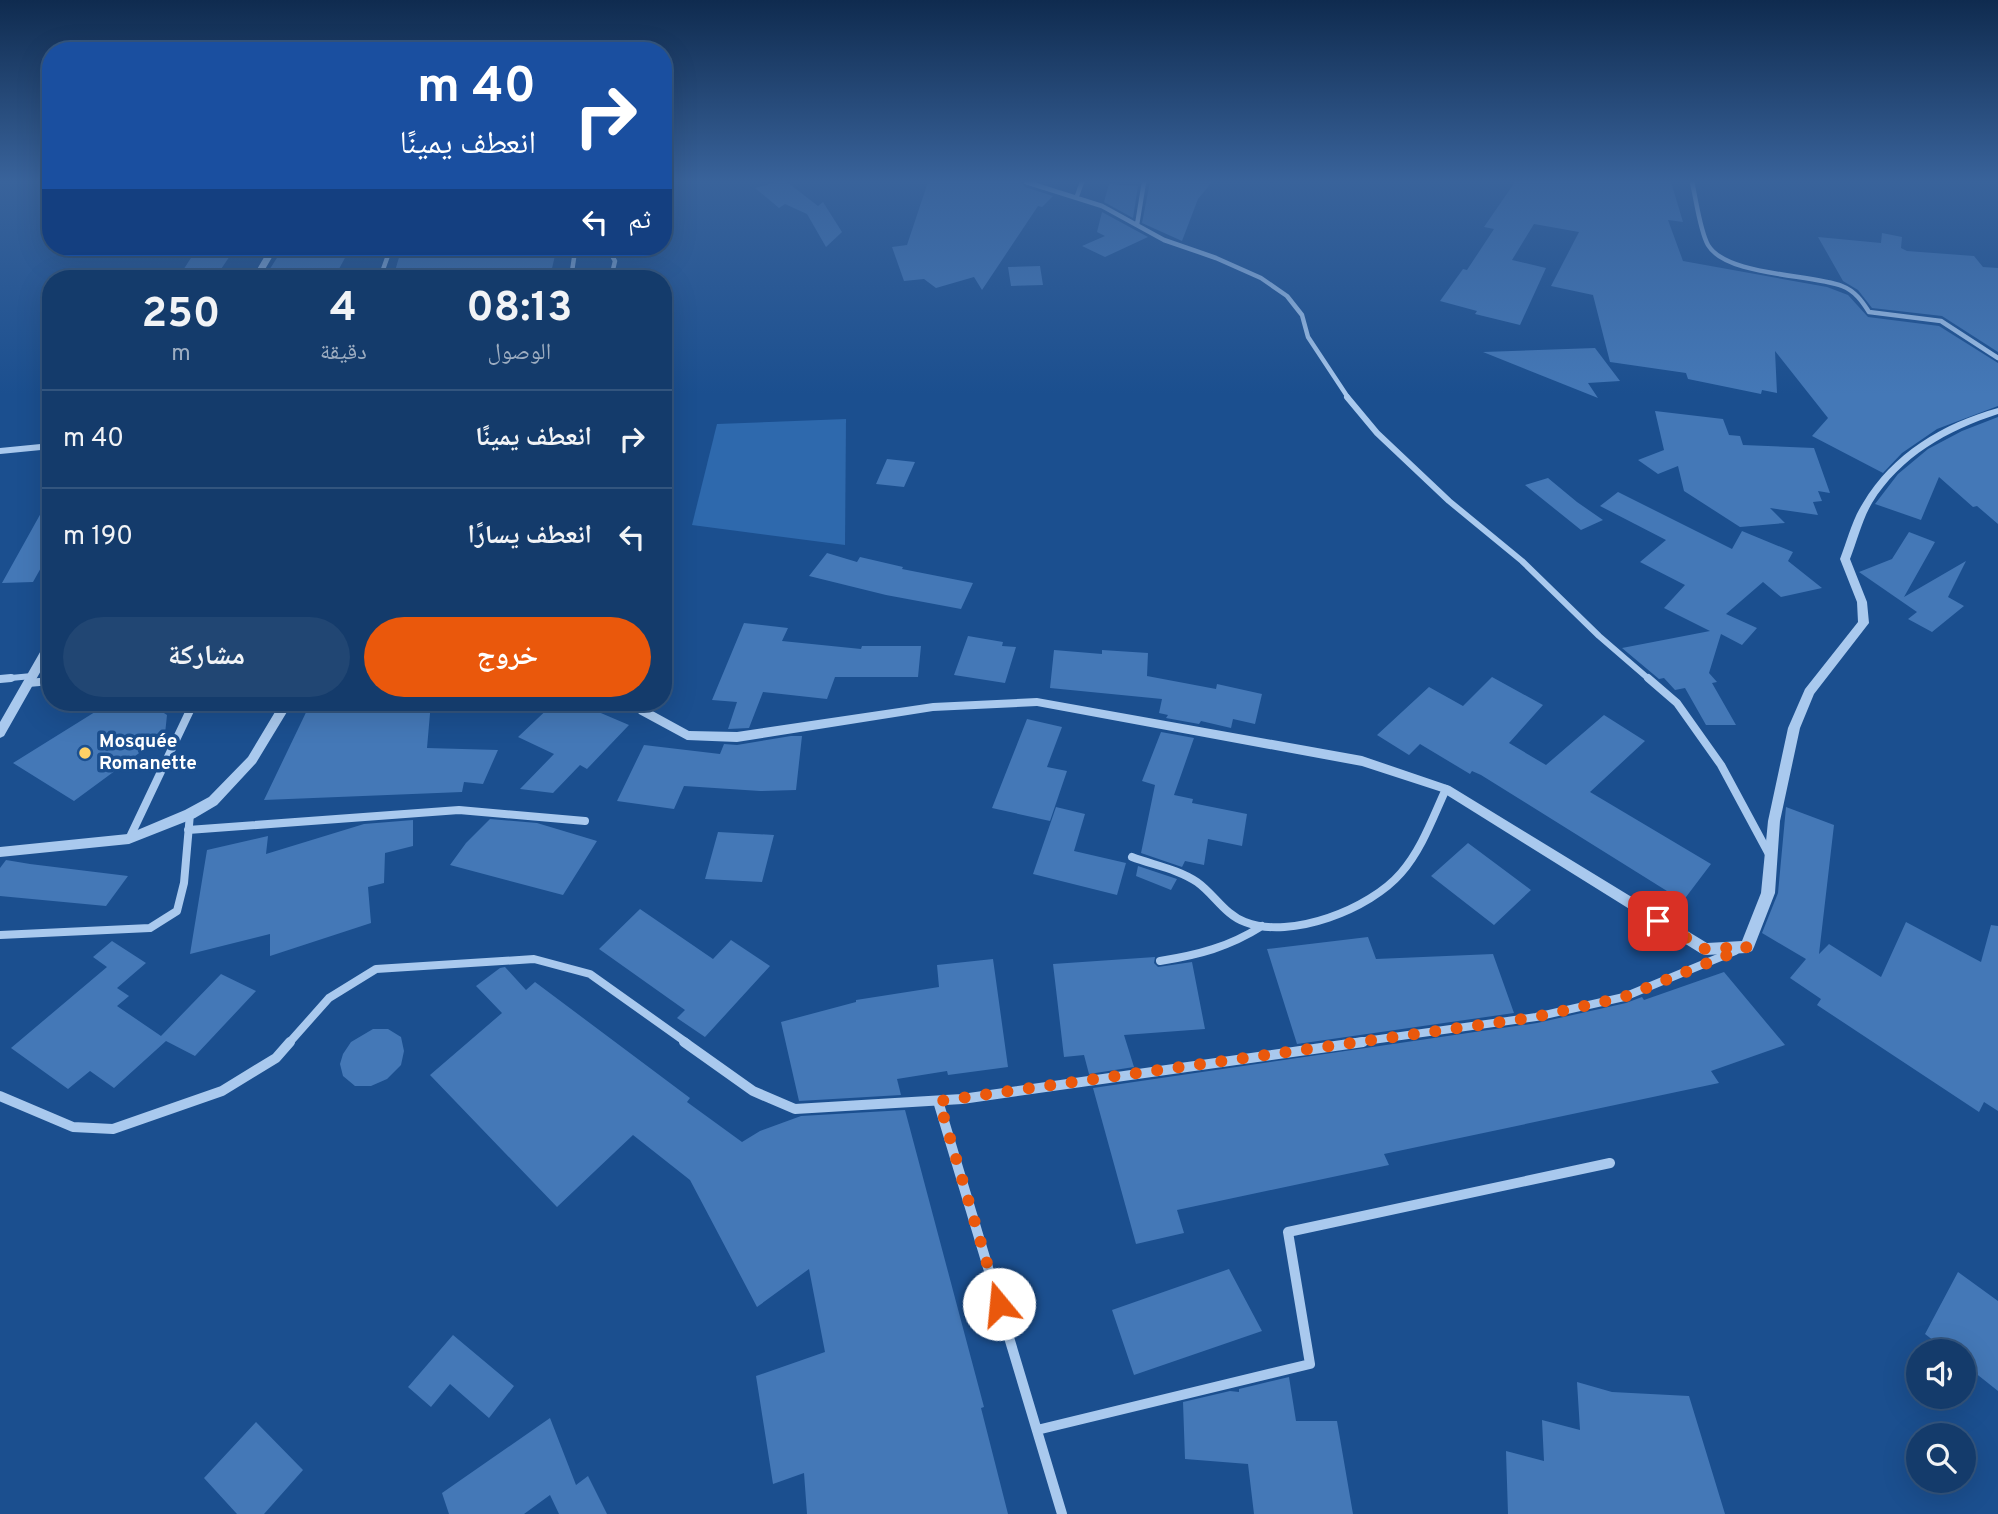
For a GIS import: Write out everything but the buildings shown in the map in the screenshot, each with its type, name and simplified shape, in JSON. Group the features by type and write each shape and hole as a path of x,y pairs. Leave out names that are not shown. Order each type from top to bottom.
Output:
{"street":[{"path":"1201,253 1261,278 1287,296 1302,316 1308,337 1343,392 1377,433 1449,501 1522,561 1599,636 1677,703 1721,765 1771,858"},
{"path":"1717,253 1727,262 1842,286 1858,296 1869,313 1941,321 1998,358"},
{"path":"573,270 574,258"},
{"path":"0,1096 73,1126 113,1129 222,1091 276,1058 329,998 376,969 534,959 590,974 752,1091 795,1109 939,1101 1536,1017 1624,997 1747,947 1768,893 1774,821 1794,728 1809,692 1864,623 1862,602 1845,559 1867,505 1891,470 1918,447 1975,418 1998,411"},
{"path":"0,450 42,447"},
{"path":"0,733 42,659"},
{"path":"0,679 42,681"},
{"path":"643,711 687,735 737,737 933,706 1037,702 1362,761 1446,789 1705,949 1747,947"},
{"path":"129,839 190,711"},
{"path":"0,852 129,839 190,814 213,801 252,760 282,711"},
{"path":"1132,857 1196,881 1227,911 1245,922 1262,926 1286,926 1326,919 1365,901 1393,882 1413,856 1446,789"},
{"path":"188,830 459,810 585,821"},
{"path":"0,934 150,928 177,911 184,884 190,814"},
{"path":"1160,961 1213,953 1237,943 1262,926"},
{"path":"939,1101 1062,1514"},
{"path":"1037,1430 1310,1364 1288,1232 1610,1163"}],"shaded area":[{"path":"846,419 845,545 692,525 717,424"}],"place":[{"name":"Mosquée Romanette","path":"85,753"}],"route":[{"path":"999,1304 939,1101 1536,1017 1624,997 1747,947 1705,949 1658,921"}]}
